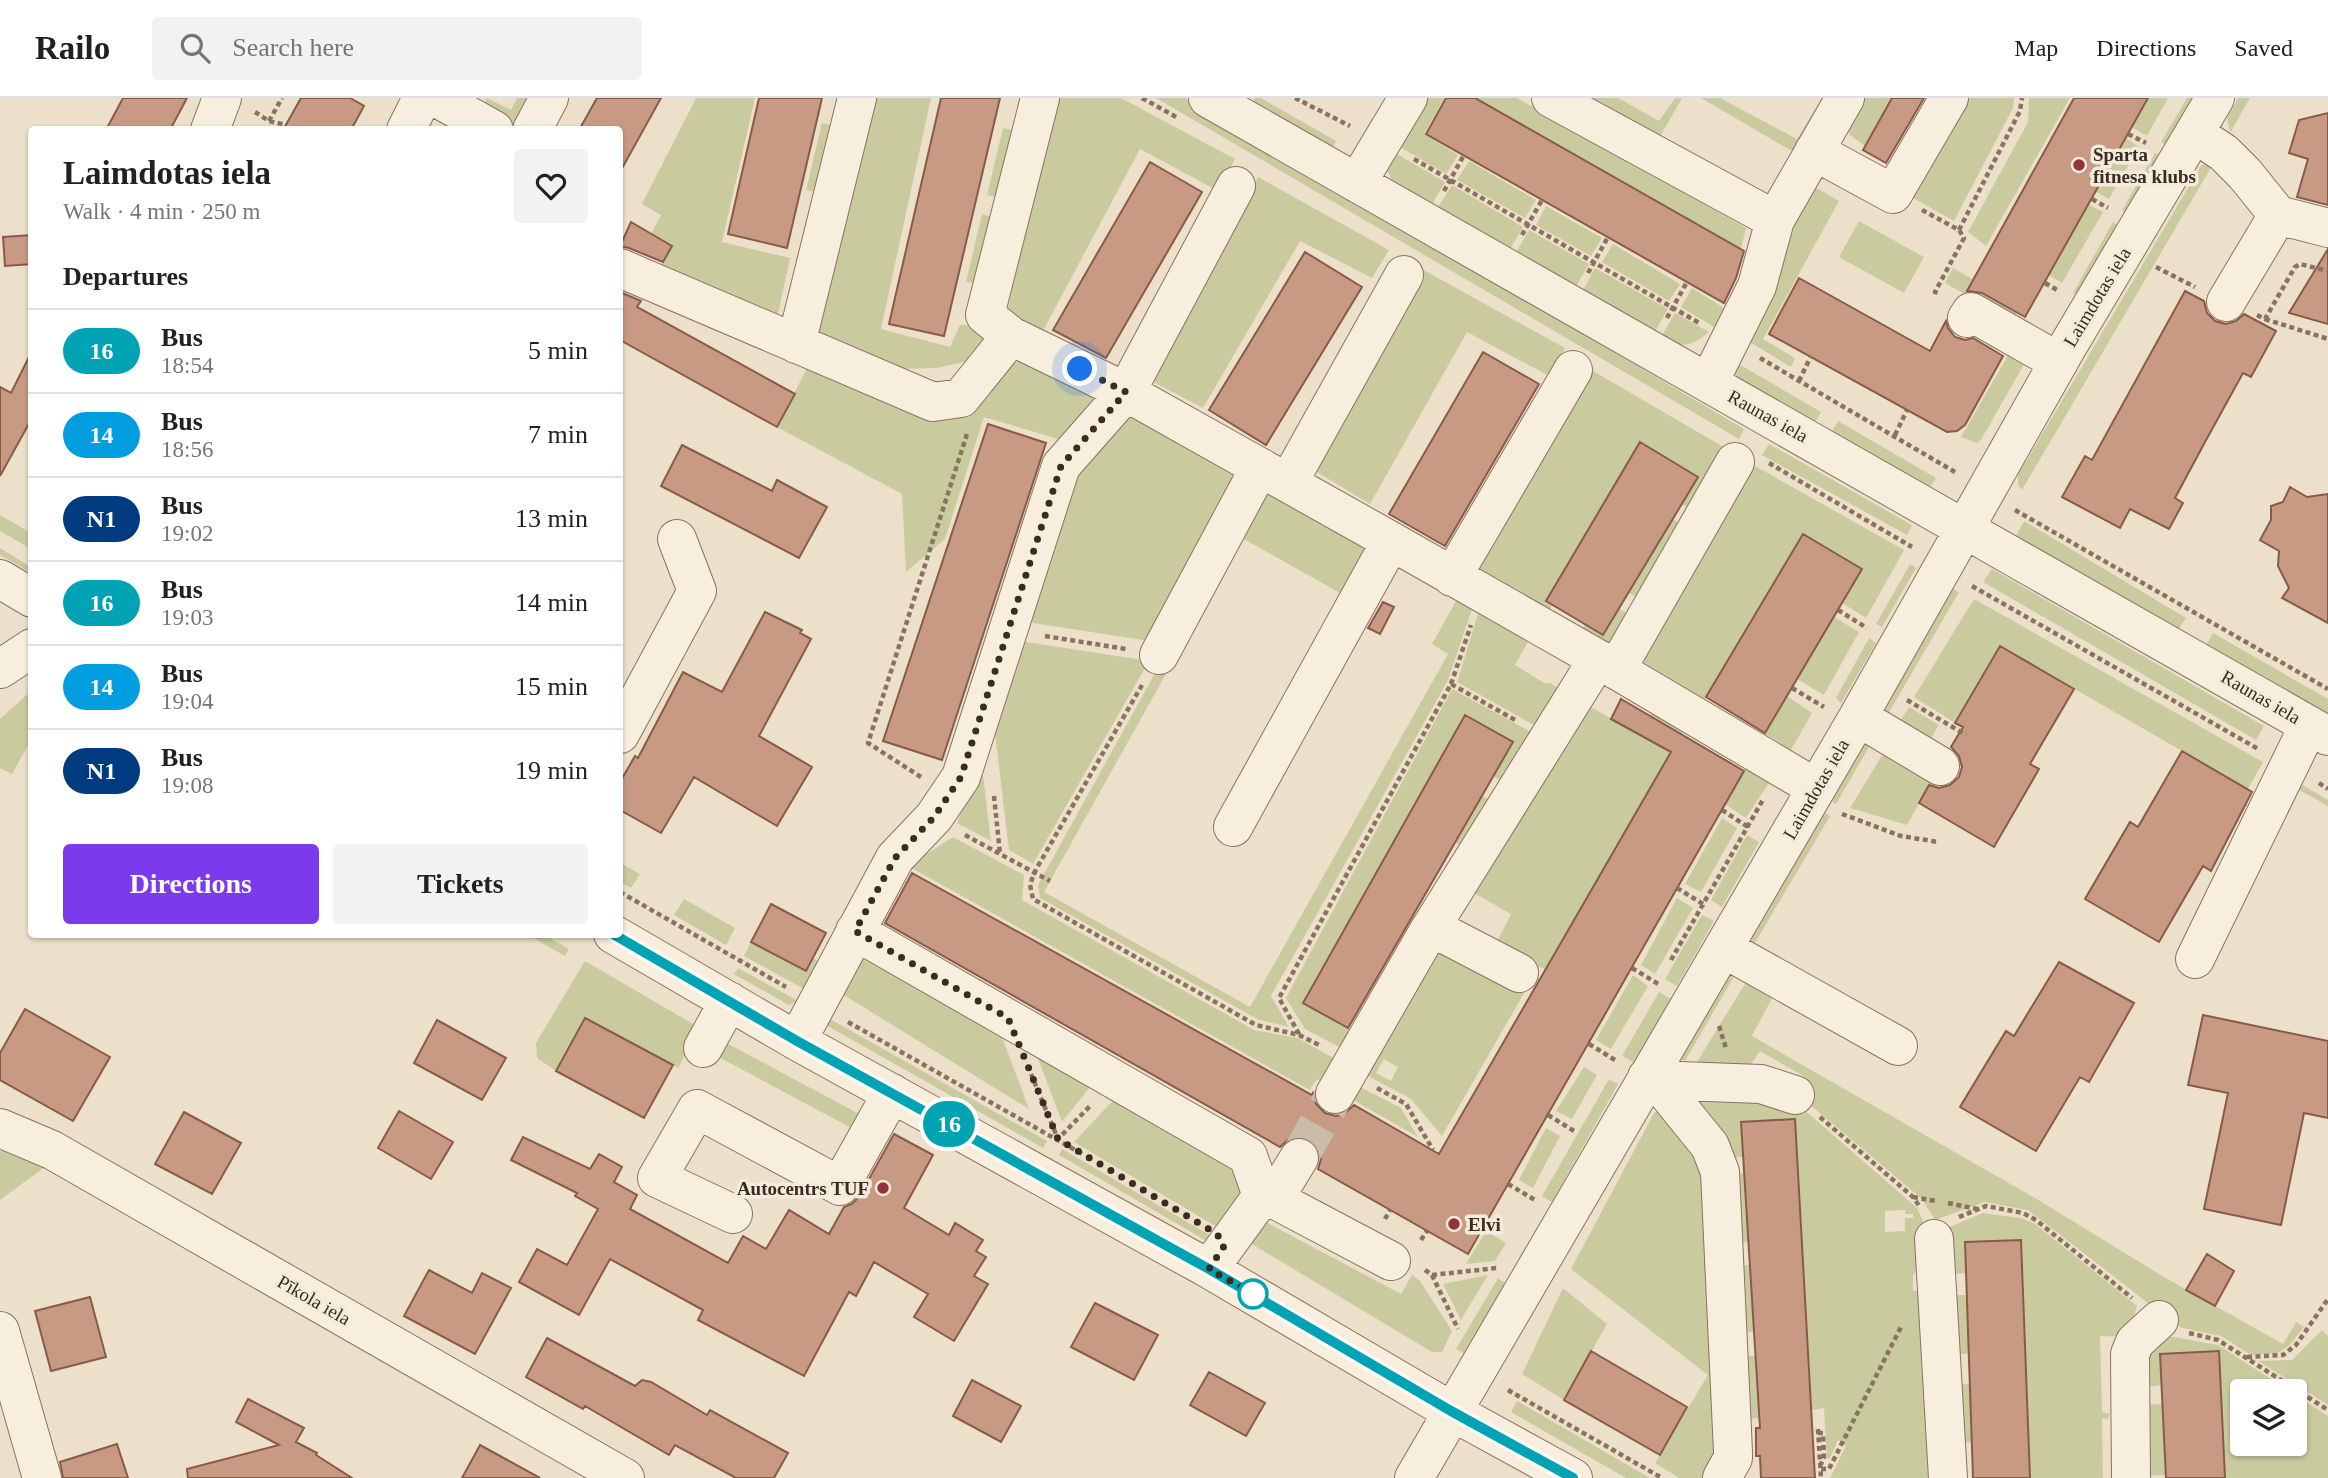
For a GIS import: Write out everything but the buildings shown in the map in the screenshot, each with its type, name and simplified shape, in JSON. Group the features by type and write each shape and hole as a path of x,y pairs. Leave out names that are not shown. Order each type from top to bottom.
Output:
{"street":[{"path":"408,126 422,98"},
{"path":"437,98 487,126"},
{"path":"534,126 549,98"},
{"path":"796,344 857,98"},
{"path":"1040,98 985,315 1011,336 1126,392 1607,665 1828,801"},
{"name":"Raunas iela","path":"1208,98 2319,730"},
{"path":"1357,183 1408,98"},
{"path":"1551,98 1775,220"},
{"path":"1709,382 1757,286 1775,220 1845,98"},
{"path":"1814,151 1893,194 1949,98"},
{"name":"Laimdotas iela","path":"1414,1478 1451,1411 1653,1080 1723,948 1828,801 1858,718 2059,362 2215,98"},
{"path":"215,126 236,104"},
{"path":"2194,133 2211,142 2231,160 2278,215 2328,228"},
{"path":"797,1041 895,858 942,806 961,777 1061,466 1126,392 1236,186"},
{"path":"2226,302 2278,215"},
{"path":"623,269 933,402 961,398 1011,336"},
{"path":"1159,655 1404,275"},
{"path":"1969,315 2059,362"},
{"path":"1467,585 1573,370"},
{"path":"1341,1083 1431,927 1549,738 1607,665 1735,462"},
{"path":"623,728 697,591 677,539"},
{"path":"1233,827 1391,541"},
{"path":"0,579 28,596"},
{"path":"0,669 28,651"},
{"path":"1858,718 1940,766"},
{"path":"2195,958 2319,730"},
{"path":"1431,927 1519,973"},
{"path":"855,931 1248,1156 1268,1197 1406,1251"},
{"path":"620,938 797,1041 1209,1269 1451,1411 1573,1478"},
{"path":"1723,948 1898,1046"},
{"path":"703,1048 729,1002"},
{"path":"1653,1080 1761,1084 1796,1095"},
{"path":"1653,1080 1710,1146 1720,1172 1733,1452 1733,1458 1722,1478"},
{"path":"733,1214 657,1178 697,1109 840,1186 892,1093"},
{"name":"Pīkola iela","path":"0,1128 52,1150 625,1478"},
{"path":"1209,1269 1298,1158"},
{"path":"1934,1239 1948,1478"},
{"path":"2131,1478 2130,1354 2135,1342 2159,1320"},
{"path":"0,1331 42,1478"}],"path":[{"path":"269,121 282,98"},
{"path":"1295,98 1381,141 1731,341 1895,435 1985,493 2328,689"},
{"path":"1959,230 2020,111 2022,98"},
{"path":"236,104 269,121 286,125"},
{"path":"1893,194 1959,230 1964,238 1935,292 1969,315"},
{"path":"2265,319 2328,339"},
{"path":"1799,381 1811,356"},
{"path":"961,398 972,419 869,743 942,806 1049,881"},
{"path":"1895,435 1907,410"},
{"path":"1009,630 1159,655 1034,873 1030,885 1033,899 1256,1025 1299,1035 1279,999 1451,684 1467,585"},
{"path":"1838,610 1868,629"},
{"path":"1451,684 1549,738"},
{"path":"1905,698 1966,735"},
{"path":"1828,801 1901,836 1938,842"},
{"path":"623,894 1092,1160"},
{"path":"1008,1018 1058,1139"},
{"path":"1058,1139 1116,1079"},
{"path":"1341,1083 1406,1104 1433,1150"},
{"path":"1796,1095 1913,1197 1928,1219 1934,1239"},
{"path":"1548,1115 1574,1131"},
{"path":"1508,1184 1536,1200"},
{"path":"1384,1219 1390,1210"},
{"path":"1406,1251 1427,1231"},
{"path":"1460,1332 1432,1275 1498,1267"},
{"path":"2246,1357 2283,1355 2296,1345 2328,1299"},
{"path":"1821,1466 1829,1469 1907,1315"},
{"path":"1478,1370 1662,1478"},
{"path":"1818,1431 1821,1478"}],"green space":[{"path":"487,98 511,110 517,98 533,98 517,126 479,110"},
{"path":"696,98 755,98 722,242 790,258 778,314 660,267 672,246 651,234 661,215 642,204"},
{"path":"866,98 931,98 881,329 950,347 960,325 980,325 993,340 968,361 937,368 899,369 808,337"},
{"path":"1052,98 1121,98 1235,159 1218,191 1140,149 1043,331 1005,323"},
{"path":"1156,98 1185,98 1744,429 1739,439"},
{"path":"1255,98 1261,98 1336,141 1331,151 1251,106"},
{"path":"1420,98 1444,98 1424,134 1458,155 1446,174 1395,144"},
{"path":"1475,98 1517,98 1746,228 1741,249"},
{"path":"1593,98 1618,98 1659,121 1675,98 1682,98 1660,137"},
{"path":"1701,98 1720,98 1797,139 1822,98 1837,98 1802,152 1790,150"},
{"path":"1860,98 1892,98 1865,146 1850,135 1845,124"},
{"path":"1969,98 2014,98 2013,108 1954,221 1913,198"},
{"path":"2029,98 2070,98 1986,246 1968,232 2028,122"},
{"path":"2148,98 2168,98 2147,136 2132,127"},
{"path":"2187,98 2197,98 2169,147 2161,142"},
{"path":"2238,98 2250,98 2230,133 2227,118"},
{"path":"822,123 842,128 825,194 806,190"},
{"path":"1003,128 1023,133 1006,199 987,195"},
{"path":"2126,138 2139,147 2109,199 2096,192"},
{"path":"1392,151 1445,182 1431,206 1395,186 1386,169"},
{"path":"2155,153 2162,157 2129,214 2122,210"},
{"path":"1469,161 1536,200 1525,218 1457,180"},
{"path":"2206,163 2213,164 2022,490 2018,485 2018,475 2201,166"},
{"path":"1258,177 1389,250 1372,278 1300,241 1203,408 1153,382"},
{"path":"1452,185 1523,227 1509,251 1437,209"},
{"path":"1813,186 1839,201 1763,339 1795,358 1791,367 1748,341 1775,290 1798,213"},
{"path":"2089,205 2103,212 2062,283 2049,275"},
{"path":"1546,206 1602,238 1591,256 1536,225"},
{"path":"982,214 1002,220 985,285 966,282"},
{"path":"1859,221 1924,257 1904,293 1839,257"},
{"path":"2113,222 2123,229 2083,298 2073,293"},
{"path":"1529,230 1589,264 1575,288 1515,254"},
{"path":"1613,244 1680,284 1669,301 1602,262"},
{"path":"1420,268 1565,348 1549,376 1467,332 1370,504 1310,468"},
{"path":"1595,268 1668,309 1654,333 1582,292"},
{"path":"1953,268 1984,286 2017,311 2012,321 1945,283"},
{"path":"1692,288 1724,308 1714,327 1681,307"},
{"path":"1675,313 1709,332 1686,345 1661,337"},
{"path":"2011,350 2027,359 1981,440 1977,443 1961,437"},
{"path":"812,358 925,409 1020,361 1090,389 1096,406 1058,439 984,417 945,539 906,572 902,494 777,427"},
{"path":"1737,363 1821,412 1813,426 1733,377"},
{"path":"1593,371 1727,449 1692,510 1681,504 1640,443 1546,601 1552,605 1547,615 1474,573"},
{"path":"1134,413 1239,470 1149,641 1027,622 1071,475"},
{"path":"1838,421 1936,478 1926,493 1829,437"},
{"path":"1769,444 1912,525 1907,535 1762,455"},
{"path":"1748,462 1904,550 1866,618 1842,603 1862,569 1803,534 1705,699 1637,658"},
{"path":"1267,486 1376,549 1349,598 1242,538 1044,892 1250,1007 1448,654 1432,644 1456,601 1472,609 1448,680 1271,996 1289,1027 1259,1020 1040,898 1038,885 1164,657"},
{"path":"0,515 28,531 28,547 0,531"},
{"path":"1672,519 1683,526 1641,599 1629,593"},
{"path":"2024,521 2186,618 2178,630 2016,536"},
{"path":"0,548 28,565 28,571 0,555"},
{"path":"1910,564 1916,568 1882,627 1876,624"},
{"path":"1992,569 2264,726 2256,740 1983,582"},
{"path":"1953,589 1959,592 1884,721 1878,717"},
{"path":"1974,599 2263,762 2248,789 2000,646 1955,723 1914,697"},
{"path":"1619,609 1632,616 1613,650 1581,632 1585,624 1603,635"},
{"path":"1478,614 1528,642 1515,665 1544,683 1550,683 1566,692 1541,729 1457,682"},
{"path":"1834,617 1859,632 1824,695 1797,679"},
{"path":"2213,633 2328,699 2328,713 2205,647"},
{"path":"1869,638 1876,643 1841,703 1836,698"},
{"path":"1020,641 1149,661 1033,864 1009,850 993,717"},
{"path":"1452,689 1533,733 1504,783 1493,776 1513,742 1465,715 1303,1003 1351,1030 1339,1047 1305,1029 1286,998"},
{"path":"28,694 28,745 12,774 0,768 0,719"},
{"path":"1787,696 1812,713 1791,750 1765,734"},
{"path":"1587,705 1639,734 1655,707 1776,772 1746,818 1725,804 1745,767 1683,732 1545,969 1539,967 1442,1136 1411,1099 1357,1070 1430,944 1495,945 1511,914 1474,893","holes":["1384,1059 1398,1067 1391,1081 1376,1073"]},
{"path":"1909,707 1939,725 1925,748 1895,730"},
{"path":"1869,731 1876,735 1836,804 1829,800"},
{"path":"1887,747 1934,777 1907,825 1850,808"},
{"path":"981,759 991,841 957,823"},
{"path":"2297,782 2328,800 2328,806 2294,787"},
{"path":"1482,796 1492,801 1467,849 1456,843"},
{"path":"1823,811 1830,816 1749,953 1740,950"},
{"path":"1722,818 1737,828 1701,892 1685,884"},
{"path":"1747,835 1759,842 1722,907 1711,900"},
{"path":"953,837 1024,875 1022,900 1254,1030 1298,1038 1344,1064 1331,1087 1317,1079 1310,1090 908,866"},
{"path":"623,865 640,874 631,888 623,884"},
{"path":"1677,898 1693,908 1655,974 1641,965"},
{"path":"684,899 735,928 726,945 674,915"},
{"path":"1702,915 1714,921 1677,986 1665,979"},
{"path":"533,938 549,938 569,949 565,956"},
{"path":"751,942 805,971 813,958 820,962 806,990 744,956"},
{"path":"865,953 999,1029 1029,1109 842,994"},
{"path":"585,961 700,1028 678,1068 585,1018 556,1071 537,1058 536,1043"},
{"path":"1732,964 1739,968 1685,1061 1678,1057"},
{"path":"738,968 798,1001 789,1005 734,974"},
{"path":"1751,974 1777,989 1752,1036 2283,1344 2296,1322 2304,1327 2289,1346 2277,1353 2251,1355 2221,1336 2182,1328 2028,1210 1985,1202 1935,1220 1922,1199 1796,1093 1805,1077 1760,1051 1749,1067 1694,1067"},
{"path":"1633,975 1648,986 1611,1049 1596,1040"},
{"path":"1659,992 1671,999 1635,1063 1622,1056"},
{"path":"821,1014 1047,1141 1043,1148 817,1020"},
{"path":"721,1040 863,1116 855,1130 713,1054"},
{"path":"1034,1048 1094,1082 1062,1122"},
{"path":"1584,1067 1597,1075 1572,1119 1556,1111"},
{"path":"1609,1079 1618,1084 1552,1202 1542,1196"},
{"path":"1360,1087 1401,1108 1418,1137 1353,1100"},
{"path":"1121,1092 1237,1157 1250,1189 1222,1230 1074,1142"},
{"path":"1680,1097 1793,1100 1917,1208 1924,1223 1920,1266 1913,1275 1913,1291 1927,1291 1938,1478 1830,1478 1846,1446 1838,1440 1830,1458 1827,1458 1824,1408 1812,1410 1795,1120 1743,1157 1729,1158","holes":["1905,1210 1905,1214 1913,1214 1913,1218 1905,1218 1905,1231 1885,1232 1885,1211"]},
{"path":"1664,1108 1711,1171 1723,1441 1711,1478 1679,1478 1655,1463 1708,1375 1571,1269 1654,1113"},
{"path":"1546,1128 1560,1136 1533,1188 1519,1180"},
{"path":"14,1148 45,1167 0,1200 0,1151"},
{"path":"1062,1149 1213,1237 1210,1243 1059,1155"},
{"path":"1744,1173 1748,1242 1734,1243 1730,1174"},
{"path":"1983,1213 2020,1218 2034,1223 2137,1306 2128,1337 2100,1336 2102,1412 2110,1414 2108,1419 2102,1418 2103,1478 2030,1478 2021,1241 1965,1242 1966,1273 1949,1275 1940,1231"},
{"path":"1260,1219 1401,1294 1412,1275 1420,1281 1452,1331 1442,1352 1432,1352 1245,1240"},
{"path":"1486,1231 1506,1243 1495,1261 1466,1264"},
{"path":"1749,1265 1754,1332 1740,1332 1736,1266"},
{"path":"1488,1275 1461,1320 1443,1284"},
{"path":"1498,1278 1505,1283 1465,1354 1456,1349"},
{"path":"1563,1288 1607,1324 1564,1400 1522,1374"},
{"path":"1950,1295 1967,1295 1969,1354 1952,1354"},
{"path":"2322,1330 2328,1336 2328,1405 2307,1392 2307,1379 2287,1379 2258,1361 2292,1360"},
{"path":"2168,1336 2218,1345 2271,1379 2230,1379 2230,1456 2307,1456 2307,1402 2328,1416 2328,1478 2225,1478 2162,1385 2138,1388 2143,1357"},
{"path":"1742,1356 1755,1356 1759,1418 1746,1419"},
{"path":"1970,1384 1973,1442 1956,1443 1954,1385"},
{"path":"1517,1401 1650,1478 1626,1478 1511,1412"},
{"path":"2163,1404 2166,1475 2140,1476 2138,1405"}],"tunnel":[{"path":"1299,1158 1335,1094"}],"bus line":[{"name":"16","path":"620,938 797,1041 1209,1269 1451,1411 1573,1478"}],"place":[{"name":"Sparta fitnesa klubs","path":"2079,165"},
{"name":"Autocentrs TUF","path":"883,1188"},
{"name":"Elvi","path":"1454,1224"}],"route":[{"path":"1080,369 1126,392 1061,466 961,777 934,817 895,858 855,931 1008,1018 1058,1139 1217,1234 1224,1246 1209,1269 1253,1294"}]}
